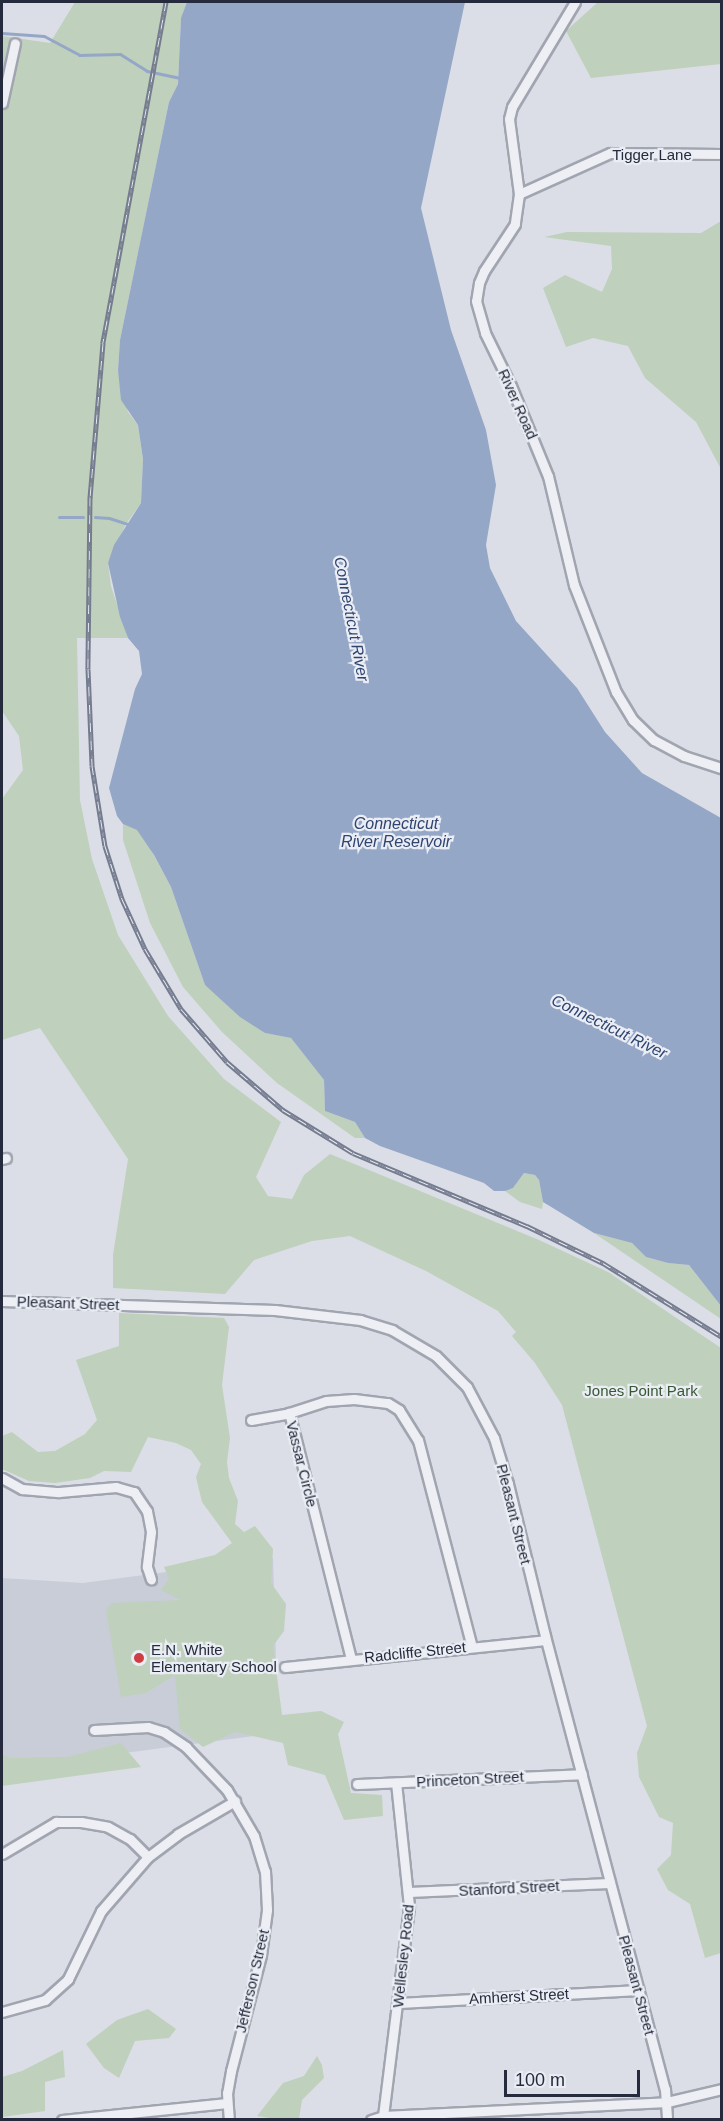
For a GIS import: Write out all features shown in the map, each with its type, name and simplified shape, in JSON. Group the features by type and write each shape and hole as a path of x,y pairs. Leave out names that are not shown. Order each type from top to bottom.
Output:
{"street":[{"name":"River Road","path":"576,2 512,107 509,119 519,194 515,225 478,283 476,301 484,333 511,386 548,476 574,585 616,692 633,720 654,740 684,756 722,768"},
{"path":"2,103 15,43"},
{"name":"Tigger Lane","path":"519,194 610,153 722,154"},
{"name":"Pleasant Street","path":"2,1301 323,1314 360,1320 392,1330 436,1356 467,1387 494,1438 508,1484 546,1640 639,1990 666,2102 667,2120"},
{"name":"Vassar Circle","path":"351,1659 289,1413 326,1401 354,1399 388,1403 399,1410 418,1440 472,1647"},
{"path":"251,1420 289,1413"},
{"path":"2,1478 22,1489 60,1492 116,1487 134,1492 147,1511 151,1532 147,1567 151,1579"},
{"name":"Radcliffe Street","path":"285,1667 546,1640"},
{"name":"Jefferson Street","path":"94,1730 148,1727 164,1732 186,1747 235,1801 254,1836 265,1870 267,1910 261,1955 231,2071 227,2103 229,2120"},
{"name":"Princeton Street","path":"357,1784 582,1774"},
{"name":"Wellesley Road","path":"383,2116 399,2003 408,1892 396,1783"},
{"path":"2,2012 45,2000 68,1979 101,1911 148,1857 178,1834 235,1801"},
{"path":"2,1854 56,1822 81,1822 108,1827 129,1839 148,1857"},
{"name":"Stanford Street","path":"408,1892 610,1883"},
{"name":"Amherst Street","path":"399,2003 639,1990"},
{"path":"371,2120 383,2116 666,2102 722,2089"},
{"path":"62,2120 227,2103"}],"shaded area":[{"name":"E.N. White Elementary School","path":"273,1558 278,1733 2,1769 2,1578 83,1583"}],"green space":[{"name":"Jones Point Park","path":"75,2 187,2 181,19 178,84 169,102 120,340 118,370 128,412 138,425 143,459 141,503 126,524 108,563 111,586 128,638 77,638 80,800 92,859 118,935 168,1016 224,1079 281,1122 256,1177 268,1196 292,1199 304,1175 330,1154 539,1240 608,1272 721,1348 721,1953 705,1958 690,1904 668,1890 657,1869 671,1855 673,1823 659,1817 639,1777 637,1753 647,1726 562,1405 535,1363 512,1336 516,1332 498,1311 426,1271 350,1236 312,1241 254,1260 225,1294 113,1288 113,1255 128,1159 40,1028 2,1040 2,799 23,770 19,736 2,711 2,36 50,43"},
{"path":"598,2 721,2 721,64 591,78 566,31"},
{"path":"721,221 721,469 696,422 645,378 628,346 593,338 566,347 543,288 565,275 602,292 612,269 611,246 544,237 567,232 701,233"},
{"path":"123,824 137,829 145,839 171,887 205,985 265,1033 291,1038 324,1080 325,1111 355,1122 365,1138 355,1138 277,1083 222,1032 183,987 150,923 123,840"},
{"path":"524,1173 535,1175 539,1180 542,1209 520,1202 505,1191 513,1188"},
{"path":"594,1233 632,1243 646,1257 668,1263 689,1265 721,1306 721,1319"},
{"path":"119,1313 224,1318 229,1327 222,1385 230,1438 227,1462 229,1478 238,1501 235,1524 244,1532 255,1526 273,1549 271,1583 286,1604 284,1631 273,1646 282,1715 321,1711 344,1722 338,1734 351,1793 382,1795 383,1816 344,1820 325,1775 288,1765 283,1743 235,1732 203,1747 180,1729 175,1675 146,1693 121,1697 106,1610 112,1603 181,1600 161,1590 169,1579 164,1567 215,1555 232,1543 202,1502 196,1477 201,1464 191,1450 176,1443 148,1437 131,1472 104,1471 90,1478 55,1483 29,1481 2,1469 2,1436 12,1432 38,1452 55,1451 85,1434 97,1420 76,1360 119,1346"},
{"path":"121,1743 141,1767 2,1786 2,1754 9,1758 68,1757"},
{"path":"148,2009 176,2029 169,2038 135,2041 119,2078 104,2068 86,2044 117,2020"},
{"path":"63,2050 65,2077 45,2082 45,2111 2,2117 2,2077 22,2071"},
{"path":"317,2056 322,2065 324,2078 302,2100 299,2119 257,2116 283,2083 304,2076"}],"water":[{"name":"Connecticut River Reservoir","path":"187,2 465,2 421,208 451,330 486,430 496,485 486,545 490,568 516,621 577,688 605,732 642,773 721,818 721,1306 689,1265 668,1263 646,1257 632,1243 594,1233 543,1202 539,1180 535,1175 524,1173 513,1188 494,1191 484,1183 380,1146 365,1138 355,1122 325,1111 324,1080 291,1038 265,1033 240,1017 205,985 171,887 137,830 123,824 117,816 109,788 135,689 142,674 139,651 128,638 120,617 108,563 114,545 141,503 143,459 138,425 121,400 118,370 120,340 169,102 178,84 181,18"}],"waterway":[{"path":"2,33 44,36 79,55 120,54 147,71 181,78"},
{"path":"59,517 83,517"},
{"path":"95,517 109,518 128,524"}],"railway":[{"path":"166,2 103,343 90,497 88,669 92,766 105,846 122,899 145,949 181,1009 227,1062 283,1110 353,1153 527,1226 603,1263 722,1337"}],"place":[{"name":"E.N. White Elementary School","path":"139,1658"}],"water label":[{"name":"Connecticut River","path":"351,619"},
{"name":"Connecticut River","path":"609,1027"}]}
